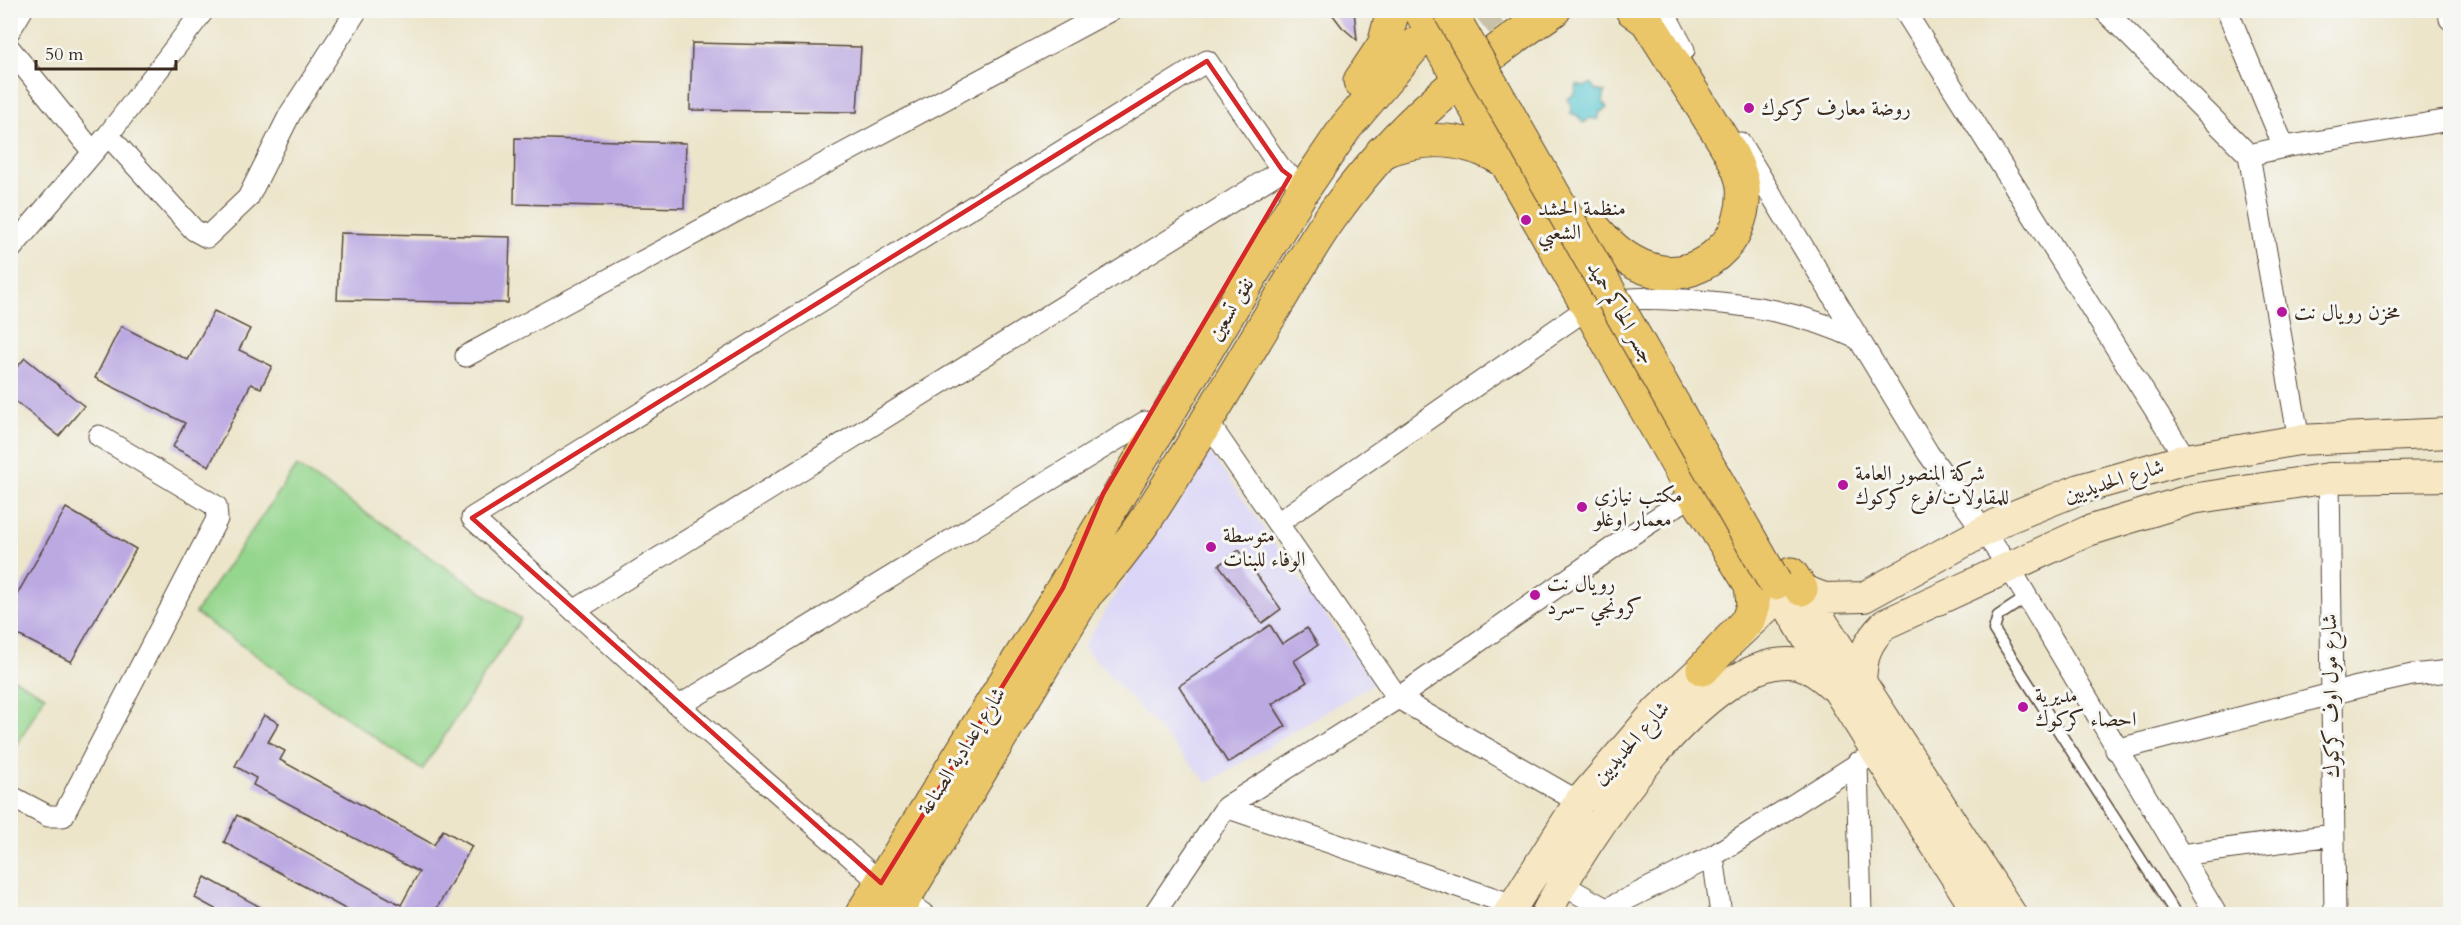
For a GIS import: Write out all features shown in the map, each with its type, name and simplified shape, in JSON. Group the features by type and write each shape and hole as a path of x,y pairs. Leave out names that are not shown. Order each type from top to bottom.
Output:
{"main road":[{"path":"1075,590 1103,494 1286,173 1365,75 1384,45 1393,10"},
{"path":"1420,10 1694,494 1751,585 1753,605 1748,620 1703,669"},
{"name":"جسر الحاكم حميد","path":"1449,10 1787,585"},
{"name":"جسر الحاكم حميد","path":"1472,10 1596,230 1787,585"},
{"path":"1596,230 1611,247 1625,258 1641,266 1672,273 1691,270 1712,260 1731,240 1741,214 1743,187 1730,152 1647,21 1632,10"},
{"path":"1075,590 1107,572 1143,525 1315,240 1335,210 1381,153 1432,101 1460,78 1553,13"},
{"name":"نفق تسعين","path":"1075,590 1322,195 1423,52"},
{"path":"1381,153 1412,142 1445,140 1478,147 1507,162"},
{"name":"شارع إعدادية الصناعة","path":"861,915 901,903 1075,590"}],"street":[{"path":"10,30 22,10"},
{"path":"10,250 108,135 204,10"},
{"path":"108,135 194,230 207,237 248,198 290,114 357,10"},
{"path":"466,356 1111,10"},
{"path":"1663,10 1670,28 1946,480 2009,567 2216,915"},
{"path":"1904,10 2186,459"},
{"path":"2104,10 2249,155 2299,440"},
{"path":"2227,10 2284,147"},
{"path":"2449,10 2451,19"},
{"path":"10,49 93,152"},
{"path":"574,611 1286,173 1207,61 472,518 574,611 901,903"},
{"path":"2249,155 2284,147 2451,120"},
{"path":"1279,522 1589,307 1631,298 1732,303 1802,317 1859,339"},
{"path":"1207,421 1279,522 1398,698 1579,802"},
{"path":"679,705 1145,422"},
{"name":"شارع الحديديين","path":"1511,910 1579,802 1657,711 1703,669 1787,585 1824,598 1864,597 2006,519 2080,489 2186,459 2299,440 2451,433"},
{"path":"10,795 48,816 63,816 217,519 216,506 99,436"},
{"name":"شارع الحديديين","path":"1546,915 1561,884 1591,835 1635,776 1678,726 1727,685 1766,668 1781,664 1798,664 1849,685 1873,636 1885,624 2088,531 2192,499 2329,478 2451,476"},
{"name":"شارع مول اوف كركوك","path":"2329,478 2335,915"},
{"path":"1154,915 1226,807 1398,698 1618,544 1694,494"},
{"path":"1787,585 1849,685 2011,915"},
{"path":"2116,750 2331,694 2412,675 2451,671"},
{"path":"1849,685 1867,757 1861,915"},
{"path":"1561,884 1611,912 1713,856 1867,757"},
{"path":"1867,757 1979,915"},
{"path":"1226,807 1511,910"},
{"path":"2180,855 2333,835"},
{"path":"1713,856 1720,915"}],"lane":[{"path":"2027,597 1998,616 1994,630 2176,915"}],"highlighted area":[{"path":"1207,61 1282,170 1290,176 1103,494 1063,588 881,883 472,518"}],"shaded area":[{"name":"متوسطة الوفاء للبنات","path":"1206,447 1374,683 1208,783 1083,647"}],"green space":[{"path":"297,466 521,619 422,770 195,613"},
{"path":"11,677 45,696 11,756"}],"water":[{"path":"1591,83 1595,90 1605,92 1603,101 1607,108 1600,112 1598,120 1591,118 1583,123 1577,115 1570,113 1572,106 1567,99 1575,94 1577,85 1585,87"}],"building":[{"path":"1329,10 1354,10 1357,40 1342,27"},
{"path":"692,43 861,47 857,112 690,110"},
{"path":"515,138 686,143 684,208 514,204"},
{"path":"340,233 510,237 508,303 337,300"},
{"path":"214,311 250,329 239,350 272,366 261,388 251,384 209,466 173,447 185,423 95,378 121,326 188,360"},
{"path":"25,358 84,406 59,436 10,397 10,375"},
{"path":"66,508 136,549 71,662 10,631 10,607"},
{"path":"1239,550 1281,609 1262,623 1219,565"},
{"path":"1270,625 1282,644 1307,628 1318,645 1294,661 1307,682 1272,704 1286,726 1228,763 1179,686"},
{"path":"264,715 279,723 268,742 285,751 280,760 434,845 443,830 472,846 433,915 356,915 224,842 237,815 401,905 419,872 253,785 256,778 235,766"},
{"path":"205,877 275,915 226,915 195,898"}],"tunnel":[{"path":"1441,52 1493,10"}],"place":[{"name":"روضة معارف كركوك","path":"1749,108"},
{"name":"منظمة الحشد الشعبي","path":"1526,220"},
{"name":"مخزن رويال نت","path":"2282,312"},
{"name":"شركة المنصور العامة للمقاولات/فرع كركوك","path":"1843,485"},
{"name":"مكتب نيازي معمار اوغلو","path":"1582,507"},
{"name":"متوسطة الوفاء للبنات","path":"1211,547"},
{"name":"رويال نت كرونجي -سرد","path":"1535,595"},
{"name":"مديرية احصاء كركوك","path":"2023,707"}]}
